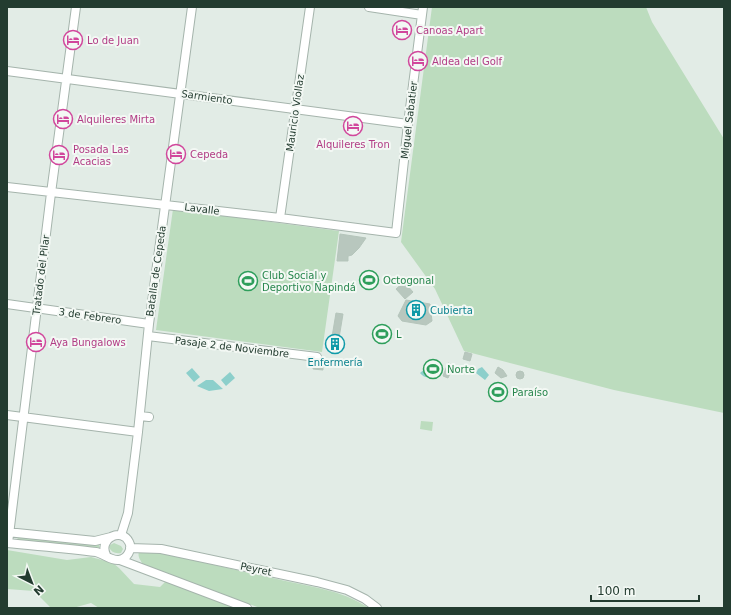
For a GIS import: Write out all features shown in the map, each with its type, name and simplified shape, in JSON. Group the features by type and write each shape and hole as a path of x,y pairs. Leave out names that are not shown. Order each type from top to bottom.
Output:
{"street":[{"name":"Tratado del Pilar","path":"8,543 8,532 38,308 51,193 76,7"},
{"name":"Batalla de Cepeda","path":"121,535 128,513 140,416 149,324 192,7"},
{"name":"Mauricio Viollaz","path":"280,218 310,7"},
{"path":"369,7 423,11"},
{"name":"Miguel Sabatier","path":"396,233 408,124 423,11"},
{"name":"Sarmiento","path":"7,70 408,124"},
{"name":"Lavalle","path":"7,187 280,218 396,233"},
{"name":"3 de Febrero","path":"7,304 149,324"},
{"name":"Pasaje 2 de Noviembre","path":"148,336 317,358"},
{"path":"7,415 138,432"},
{"path":"140,416 149,417"},
{"path":"8,532 95,541 121,535 126,537 129,541 130,551 126,557 120,560"},
{"path":"106,555 104,547 106,541 112,537"},
{"path":"8,543 97,552 247,608"},
{"name":"Peyret","path":"130,548 161,548 317,582 347,590 365,599 377,608"}],"green space":[{"path":"432,7 646,7 652,22 724,139 724,413 614,390 464,351 435,289 401,242"},
{"name":"Club Social y Deportivo Ñapindá","path":"173,209 339,231 322,352 156,330"},
{"path":"421,421 433,422 432,431 420,429"},
{"path":"18,536 99,545 99,549 17,541"},
{"path":"114,543 121,546 123,549 121,553 114,552 110,549 110,545"},
{"path":"7,550 67,560 91,557 113,563 134,584 160,587 166,581 236,608 99,608 91,603 73,608 51,608 34,591 7,589"},
{"path":"140,550 152,551 324,589 347,597 369,608 260,608 144,566 139,556"}],"water":[{"name":"Octogonal","path":"369,276 374,281 369,286 364,281"},
{"name":"Norte","path":"433,360 437,368 434,375 427,366"},
{"name":"Paraíso","path":"482,367 489,375 485,380 476,373 478,369"},
{"path":"192,368 200,377 194,382 186,373"},
{"name":"Norte","path":"426,368 433,376 427,377 420,373"},
{"path":"230,372 235,378 226,386 221,380"},
{"path":"206,380 213,380 223,389 209,391 197,386"},
{"name":"Paraíso","path":"499,387 504,396 502,400 497,400 495,398 493,390"}],"building":[{"path":"340,234 366,238 352,255 348,256 348,261 337,261"},
{"path":"404,282 413,292 405,299 396,289"},
{"name":"Cubierta","path":"406,300 430,304 432,321 426,325 402,321 398,316"},
{"path":"336,313 343,314 337,350 330,349"},
{"path":"465,352 472,354 470,361 463,359"},
{"path":"314,363 323,363 323,370 313,369"},
{"path":"448,363 454,365 448,378 443,376"},
{"path":"498,367 503,370 507,376 501,378 495,373"},
{"path":"520,371 523,372 523,378 520,379 517,378 516,375 517,372"}],"place":[{"name":"Canoas Apart","path":"402,30"},
{"name":"Lo de Juan","path":"73,40"},
{"name":"Aldea del Golf","path":"418,61"},
{"name":"Alquileres Mirta","path":"63,119"},
{"name":"Alquileres Tron","path":"353,126"},
{"name":"Cepeda","path":"176,154"},
{"name":"Posada Las Acacias","path":"59,155"},
{"name":"Octogonal","path":"369,280"},
{"name":"Club Social y Deportivo Ñapindá","path":"248,281"},
{"name":"Cubierta","path":"416,310"},
{"name":"L","path":"382,334"},
{"name":"Aya Bungalows","path":"36,342"},
{"name":"Enfermería","path":"335,344"},
{"name":"Norte","path":"433,369"},
{"name":"Paraíso","path":"498,392"}]}
